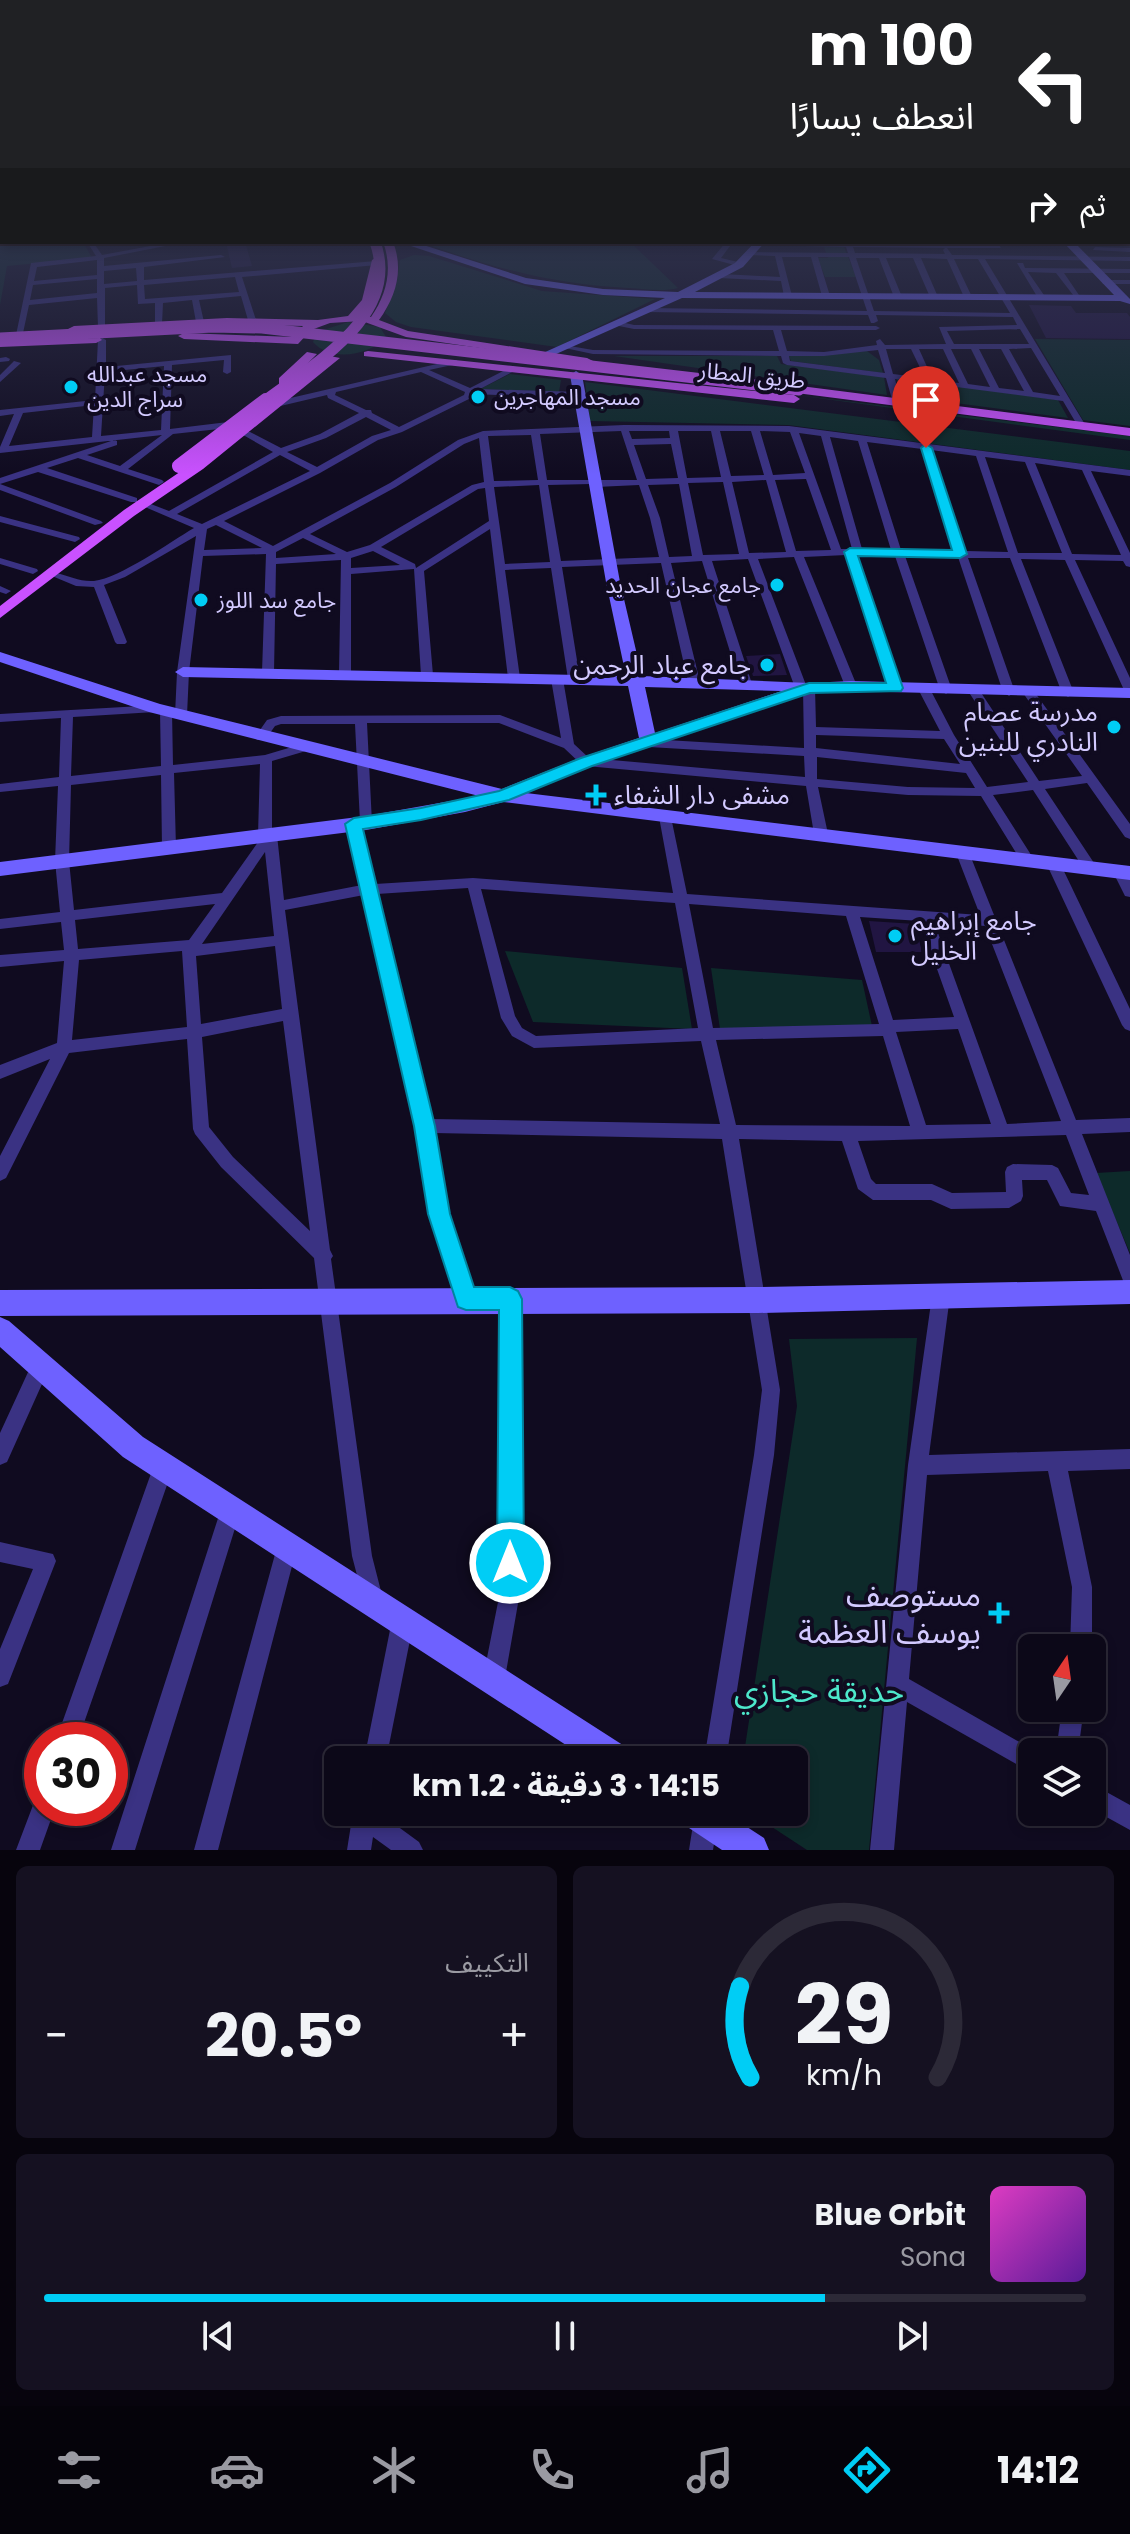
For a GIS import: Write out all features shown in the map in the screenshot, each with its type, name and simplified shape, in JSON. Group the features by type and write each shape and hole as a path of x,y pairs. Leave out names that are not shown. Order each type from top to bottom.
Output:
{"main road":[{"path":"0,339 102,334 158,324 252,320 318,323 350,317 361,312 366,302"},
{"path":"2,595 133,507 159,482 184,468 338,345 362,322 374,302"},
{"path":"374,320 385,302"},
{"path":"547,355 661,302"},
{"path":"350,317 374,320 391,330 390,342 359,356"},
{"path":"298,341 300,334 318,323"},
{"path":"0,339 214,330 286,333 797,395"},
{"name":"طريق المطار","path":"391,330 1130,444"},
{"path":"0,339 19,333 219,336 298,341 311,354 233,429 0,613"},
{"name":"طريق المطار","path":"311,354 334,358 359,356 454,362 897,403 1130,432"},
{"path":"233,429 272,405 334,358"},
{"path":"576,375 610,562 649,743"},
{"path":"2,595 98,523 133,507"},
{"path":"0,619 134,516 133,507"},
{"path":"0,657 167,711 261,737 503,796 1125,873"},
{"path":"183,672 635,680 1029,693 1130,691"},
{"path":"0,869 360,824 503,796 586,762 649,743 804,687"},
{"path":"0,1303 758,1300 1130,1292"},
{"path":"0,1330 133,1447 597,1746"},
{"path":"708,1826 752,1850"}],"street":[{"path":"19,333 25,303 29,302"},
{"path":"96,439 97,402 103,370 102,302"},
{"path":"158,324 159,302"},
{"path":"196,302 200,322"},
{"path":"247,302 252,320"},
{"path":"868,302 897,403"},
{"path":"1007,302 1082,426"},
{"path":"645,310 1015,315"},
{"path":"617,323 634,327 876,328"},
{"path":"682,327 687,354"},
{"path":"776,327 787,363 1064,399"},
{"path":"965,386 942,329 1022,327"},
{"path":"974,346 996,390"},
{"path":"1004,346 1030,395"},
{"path":"564,347 593,352 824,354 882,347 1033,346"},
{"path":"914,347 930,381"},
{"path":"103,370 228,357 227,372"},
{"path":"272,405 454,362"},
{"path":"0,380 17,363"},
{"path":"168,363 168,432"},
{"path":"57,576 80,584 98,584 121,575 202,528 317,471 375,438 399,430 468,396 470,391 513,368"},
{"path":"424,371 470,391 580,395"},
{"path":"332,391 331,396 399,430"},
{"path":"0,413 97,402"},
{"path":"2,450 20,411"},
{"path":"169,515 281,451 323,436 368,412"},
{"path":"624,428 665,560 694,682"},
{"path":"273,554 301,533 393,485 461,442 483,434 624,428 794,430 1130,473"},
{"path":"2,450 168,432 233,429 317,471"},
{"path":"673,429 702,558 746,684"},
{"path":"715,429 748,556 804,687 811,781 821,834"},
{"path":"755,429 795,554 851,686"},
{"path":"794,430 837,553"},
{"path":"122,469 168,432"},
{"path":"535,432 556,565 568,745"},
{"path":"483,434 514,678"},
{"path":"825,434 854,552 895,688"},
{"path":"3,479 133,437"},
{"path":"862,439 946,690"},
{"path":"629,442 675,441"},
{"path":"926,448 1009,692"},
{"path":"79,455 159,482"},
{"path":"980,455 1014,555 1068,693"},
{"path":"1029,461 1068,556 1130,691"},
{"path":"500,567 854,552 1129,560 1085,467"},
{"path":"39,468 133,507 169,515 202,528"},
{"path":"199,553 346,556 374,547 475,487 489,484 810,476"},
{"path":"0,487 98,523"},
{"path":"0,519 75,539"},
{"path":"216,521 273,554"},
{"path":"346,571 415,568 494,522"},
{"path":"169,848 167,711 183,672 202,528"},
{"path":"301,533 346,556"},
{"path":"374,547 415,568"},
{"path":"268,672 273,554"},
{"path":"345,673 346,556"},
{"path":"0,561 33,571"},
{"path":"415,568 427,675"},
{"path":"98,584 121,642"},
{"path":"924,689 948,735 1028,861"},
{"path":"974,691 1091,869"},
{"path":"1029,693 1130,834"},
{"path":"0,718 167,711"},
{"path":"2,1165 64,1047 72,957 62,861 67,715"},
{"path":"261,737 275,721 500,719 568,745 586,762 908,791 983,792 1089,779"},
{"path":"361,722 360,824 369,889 425,1126 439,1214 466,1299"},
{"path":"809,731 948,735"},
{"path":"649,743 811,752 970,769"},
{"path":"0,788 266,759 302,748"},
{"path":"266,759 267,835 362,1556 373,1601"},
{"path":"665,817 729,1130 771,1390 764,1455 717,1746"},
{"path":"267,835 191,948 201,1129 227,1162 324,1256"},
{"path":"963,853 1130,1277"},
{"path":"1054,865 1130,1025"},
{"path":"1125,873 1130,892"},
{"path":"278,906 369,889 473,883 680,895 852,913 991,921"},
{"path":"473,883 508,1018 517,1032 534,1042 963,1023"},
{"path":"0,924 228,897"},
{"path":"852,913 920,1132"},
{"path":"926,918 1002,1131"},
{"path":"0,961 283,940"},
{"path":"0,1072 64,1047 194,1032 290,1014"},
{"path":"425,1126 848,1134 1130,1125"},
{"path":"848,1134 864,1184 873,1192 932,1192 951,1201 1009,1200 1015,1196 1013,1172 1047,1171 1054,1176 1066,1200 1102,1204"},
{"path":"882,1850 918,1465 941,1296"},
{"path":"494,1678 510,1592 510,1299"},
{"path":"0,1455 42,1364"},
{"path":"918,1465 1130,1459"},
{"path":"1056,1461 1082,1587 1081,1634"},
{"path":"73,1722 164,1465"},
{"path":"123,1850 231,1509"},
{"path":"206,1850 287,1547"},
{"path":"0,1552 46,1561 0,1676"},
{"path":"378,1746 403,1620"},
{"path":"897,1684 1018,1754"},
{"path":"1106,1804 1130,1818"},
{"path":"28,1850 37,1826"},
{"path":"359,1850 363,1826"},
{"path":"379,1826 411,1850"}],"green space":[{"path":"389,302 648,302 557,347 411,327 396,322 385,313"},
{"path":"348,322 380,327 386,337 370,348 350,354 330,353 313,342 317,332"},
{"path":"1035,339 1130,340 1130,426 1083,420"},
{"path":"867,351 879,360 883,373 791,361 789,356"},
{"path":"614,356 777,356 781,364 884,377 887,395"},
{"path":"510,374 561,380 559,392 480,389"},
{"path":"896,378 1058,400 1068,418 902,396"},
{"path":"585,382 1130,451 1130,470 788,425 590,421"},
{"path":"788,394 1130,436 1130,440"},
{"path":"505,951 682,968 692,1029 533,1022"},
{"path":"711,968 862,980 872,1026 720,1029"},
{"path":"1130,1171 1130,1253 1096,1173"},
{"name":"حديقة حجازي","path":"917,1338 869,1850 807,1850 770,1826 808,1826 808,1746 745,1746 797,1406 789,1339"}],"building":[{"path":"1029,305 1071,306 1076,313 1127,313 1130,317 1130,339 1046,338"},
{"name":"جامع عباد الرحمن","path":"780,654 787,675 753,676 746,656"},
{"name":"جامع إبراهيم الخليل","path":"869,921 915,924 922,952 876,952"}],"place":[{"name":"مسجد عبدالله سراج الدين","path":"71,387"},
{"name":"مسجد المهاجرين","path":"478,397"},
{"name":"جامع عجان الحديد","path":"777,585"},
{"name":"جامع سد اللوز","path":"201,600"},
{"name":"جامع عباد الرحمن","path":"767,665"},
{"name":"مدرسة عصام النادري للبنين","path":"1114,727"},
{"name":"مشفى دار الشفاء","path":"596,795"},
{"name":"جامع إبراهيم الخليل","path":"895,936"},
{"name":"مستوصف يوسف العظمة","path":"999,1613"}],"route":[{"path":"510,1563 510,1299 466,1299 439,1214 425,1126 354,824 465,806 503,796 586,762 809,688 895,688 850,552 960,554 926,448"}]}
